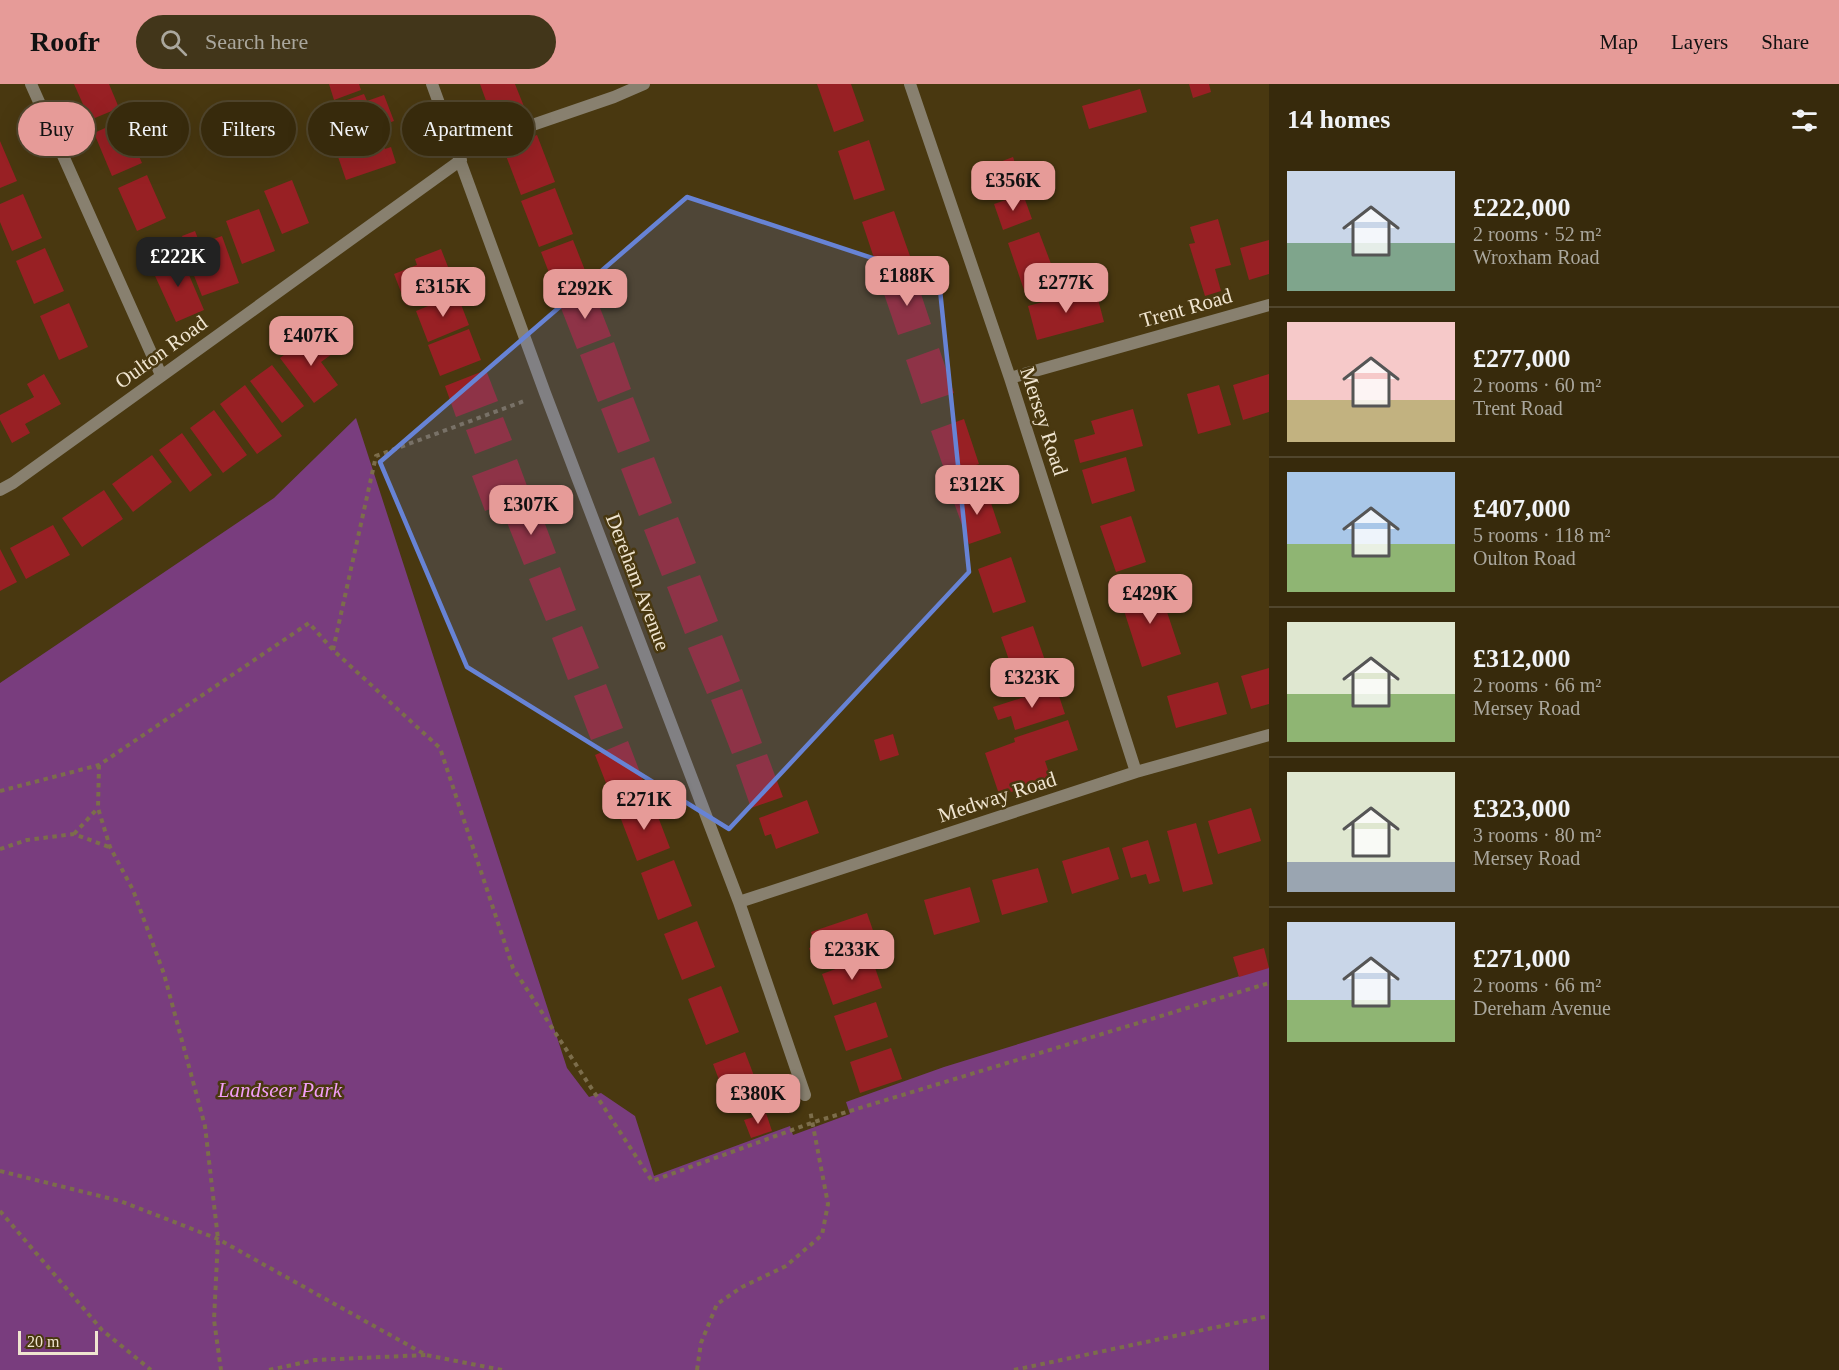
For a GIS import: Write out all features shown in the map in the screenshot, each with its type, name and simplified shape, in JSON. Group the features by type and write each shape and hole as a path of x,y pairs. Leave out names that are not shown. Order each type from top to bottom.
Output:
{"street":[{"path":"31,84 161,375"},
{"name":"Dereham Avenue","path":"432,84 439,102"},
{"name":"Oulton Road","path":"534,127 644,84"},
{"name":"Mersey Road","path":"910,84 1010,378 1136,772"},
{"name":"Oulton Road","path":"0,490 14,483 458,156"},
{"name":"Dereham Avenue","path":"459,156 545,393 739,902 806,1095"},
{"name":"Trent Road","path":"1010,378 1269,305"},
{"name":"Medway Road","path":"739,902 1136,772 1269,735"}],"path":[{"path":"333,650 376,456 545,393"},
{"path":"0,791 99,765 309,623 333,650 441,748 513,968 652,1181 814,1122 1269,983"},
{"path":"99,765 98,808 110,847 133,890 164,974 205,1126 218,1239 213,1320 221,1370"},
{"path":"74,834 98,808"},
{"path":"0,849 27,840 74,834 110,847"},
{"path":"697,1370 701,1343 717,1304 742,1287 786,1266 822,1235 828,1204 814,1122 806,1095"},
{"path":"0,1171 120,1201 218,1239 426,1354"},
{"path":"0,1211 102,1330 151,1370"},
{"path":"1014,1370 1269,1316"},
{"path":"269,1370 315,1360 426,1354 502,1370"}],"highlighted area":[{"path":"687,197 939,280 969,572 729,829 467,667 380,462"}],"green space":[{"name":"Landseer Park","path":"356,418 567,1068 589,1097 601,1093 635,1116 654,1176 790,1126 793,1135 850,1114 846,1102 944,1067 1269,967 1269,1370 0,1370 0,683 274,498"}],"building":[{"path":"74,84 109,84 116,102 107,102 107,113 95,118 95,102 82,102"},
{"path":"329,84 359,84 361,90 334,100"},
{"path":"480,84 515,84 522,102 487,102"},
{"path":"817,84 851,84 864,121 834,132"},
{"path":"1189,84 1209,84 1211,92 1193,98"},
{"path":"1140,89 1147,112 1089,129 1082,106"},
{"path":"364,94 367,101 384,95 387,102 341,102"},
{"path":"390,111 394,121 390,122"},
{"path":"107,127 107,156 139,156 142,163 112,176 95,133"},
{"path":"537,135 555,182 521,195 506,156 534,156 534,136"},
{"path":"869,140 885,190 854,200 838,151"},
{"path":"0,141 17,181 0,188"},
{"path":"391,147 396,163 346,180 338,156 390,156"},
{"path":"1013,157 1017,169 1030,164 1036,180 990,196 981,169"},
{"path":"147,175 166,218 137,231 118,188"},
{"path":"292,180 309,223 282,234 264,191"},
{"path":"555,188 573,234 539,247 521,201"},
{"path":"23,194 42,238 12,251 0,222 0,204"},
{"path":"1023,194 1032,219 1003,230 994,204"},
{"path":"259,209 275,251 242,264 226,221"},
{"path":"894,211 910,256 877,267 862,222"},
{"path":"1218,219 1231,265 1215,269 1221,291 1205,296 1189,244 1195,243 1190,227"},
{"path":"195,231 200,244 222,236 239,283 202,296 184,250 187,249 182,236"},
{"path":"1039,232 1059,285 1026,296 1008,243"},
{"path":"573,240 590,283 558,296 541,252"},
{"path":"1269,240 1269,274 1249,280 1240,248"},
{"path":"45,248 64,291 34,304 16,261"},
{"path":"441,249 450,272 442,275 448,289 406,305 394,274 417,265 415,259"},
{"path":"180,254 204,310 176,322 151,267"},
{"path":"916,279 931,324 898,335 883,291"},
{"path":"1095,288 1104,322 1037,340 1028,306"},
{"path":"593,290 611,336 577,349 559,303"},
{"path":"457,294 469,325 428,342 416,311"},
{"path":"69,303 88,347 59,360 40,316"},
{"path":"469,329 481,360 440,376 428,345"},
{"path":"315,331 332,354 321,362 338,385 314,403 280,358"},
{"path":"614,342 631,389 598,402 580,355"},
{"path":"939,348 954,393 921,404 906,360"},
{"path":"272,365 304,406 282,423 250,381"},
{"path":"486,370 498,401 456,417 445,386"},
{"path":"44,374 61,404 25,424 30,433 12,443 0,420 0,415 34,397 27,384"},
{"path":"1269,374 1269,412 1243,420 1233,385"},
{"path":"245,385 282,436 257,454 220,404"},
{"path":"1219,385 1231,425 1198,434 1187,394"},
{"path":"633,397 650,441 618,453 601,409"},
{"path":"1133,409 1143,446 1080,463 1074,440 1095,434 1091,421"},
{"path":"214,410 247,455 223,473 190,428"},
{"path":"503,417 512,440 475,454 466,430"},
{"path":"964,419 979,464 946,475 931,431"},
{"path":"182,433 212,475 190,492 159,450"},
{"path":"152,455 172,482 133,512 112,484"},
{"path":"654,457 672,503 639,516 621,469"},
{"path":"1126,457 1135,491 1092,504 1082,470"},
{"path":"517,459 530,494 485,511 472,476"},
{"path":"986,488 1001,533 969,544 953,500"},
{"path":"104,490 123,519 82,547 62,518"},
{"path":"539,508 556,553 524,565 506,520"},
{"path":"1131,516 1146,562 1116,572 1100,526"},
{"path":"678,517 696,563 662,576 644,530"},
{"path":"53,525 70,555 26,579 10,548"},
{"path":"0,549 17,582 0,591"},
{"path":"1011,557 1026,602 993,613 978,569"},
{"path":"560,567 576,610 546,621 529,579"},
{"path":"700,575 718,621 685,634 667,587"},
{"path":"1157,582 1181,654 1142,667 1119,595"},
{"path":"582,626 599,668 568,680 552,638"},
{"path":"1033,626 1048,669 1016,680 1001,637"},
{"path":"722,635 740,681 707,694 688,648"},
{"path":"1269,668 1269,704 1251,709 1241,676"},
{"path":"1218,682 1227,714 1176,728 1167,696"},
{"path":"606,684 623,728 591,740 574,696"},
{"path":"1056,687 1065,714 1015,730 1011,716 998,720 993,707"},
{"path":"742,689 762,743 732,754 711,700"},
{"path":"1068,720 1078,750 1045,761 1051,779 999,794 985,753 1015,742 1014,738"},
{"path":"893,734 899,755 880,761 874,740"},
{"path":"628,741 646,788 613,801 595,755"},
{"path":"767,754 783,797 751,808 736,765"},
{"path":"807,800 819,833 776,849 771,834 765,836 759,818"},
{"path":"652,801 670,848 637,861 619,814"},
{"path":"1251,808 1261,841 1218,854 1208,821"},
{"path":"1196,823 1213,884 1183,892 1167,831"},
{"path":"1148,840 1160,881 1149,884 1146,874 1131,878 1122,848"},
{"path":"1109,847 1119,879 1072,894 1062,861"},
{"path":"674,860 692,906 658,920 641,873"},
{"path":"1038,868 1048,902 1002,915 992,880"},
{"path":"970,887 980,922 934,935 924,900"},
{"path":"867,913 878,945 815,966 809,948 815,946 811,932"},
{"path":"697,921 715,967 682,980 664,934"},
{"path":"1264,948 1269,968 1239,977 1233,957"},
{"path":"871,956 882,988 833,1005 822,974"},
{"path":"721,986 739,1032 706,1045 688,999"},
{"path":"876,1002 888,1037 846,1051 834,1016"},
{"path":"891,1048 902,1079 860,1093 850,1062"},
{"path":"745,1052 762,1097 730,1109 713,1064"},
{"path":"766,1113 772,1131 751,1138 744,1120"}]}
